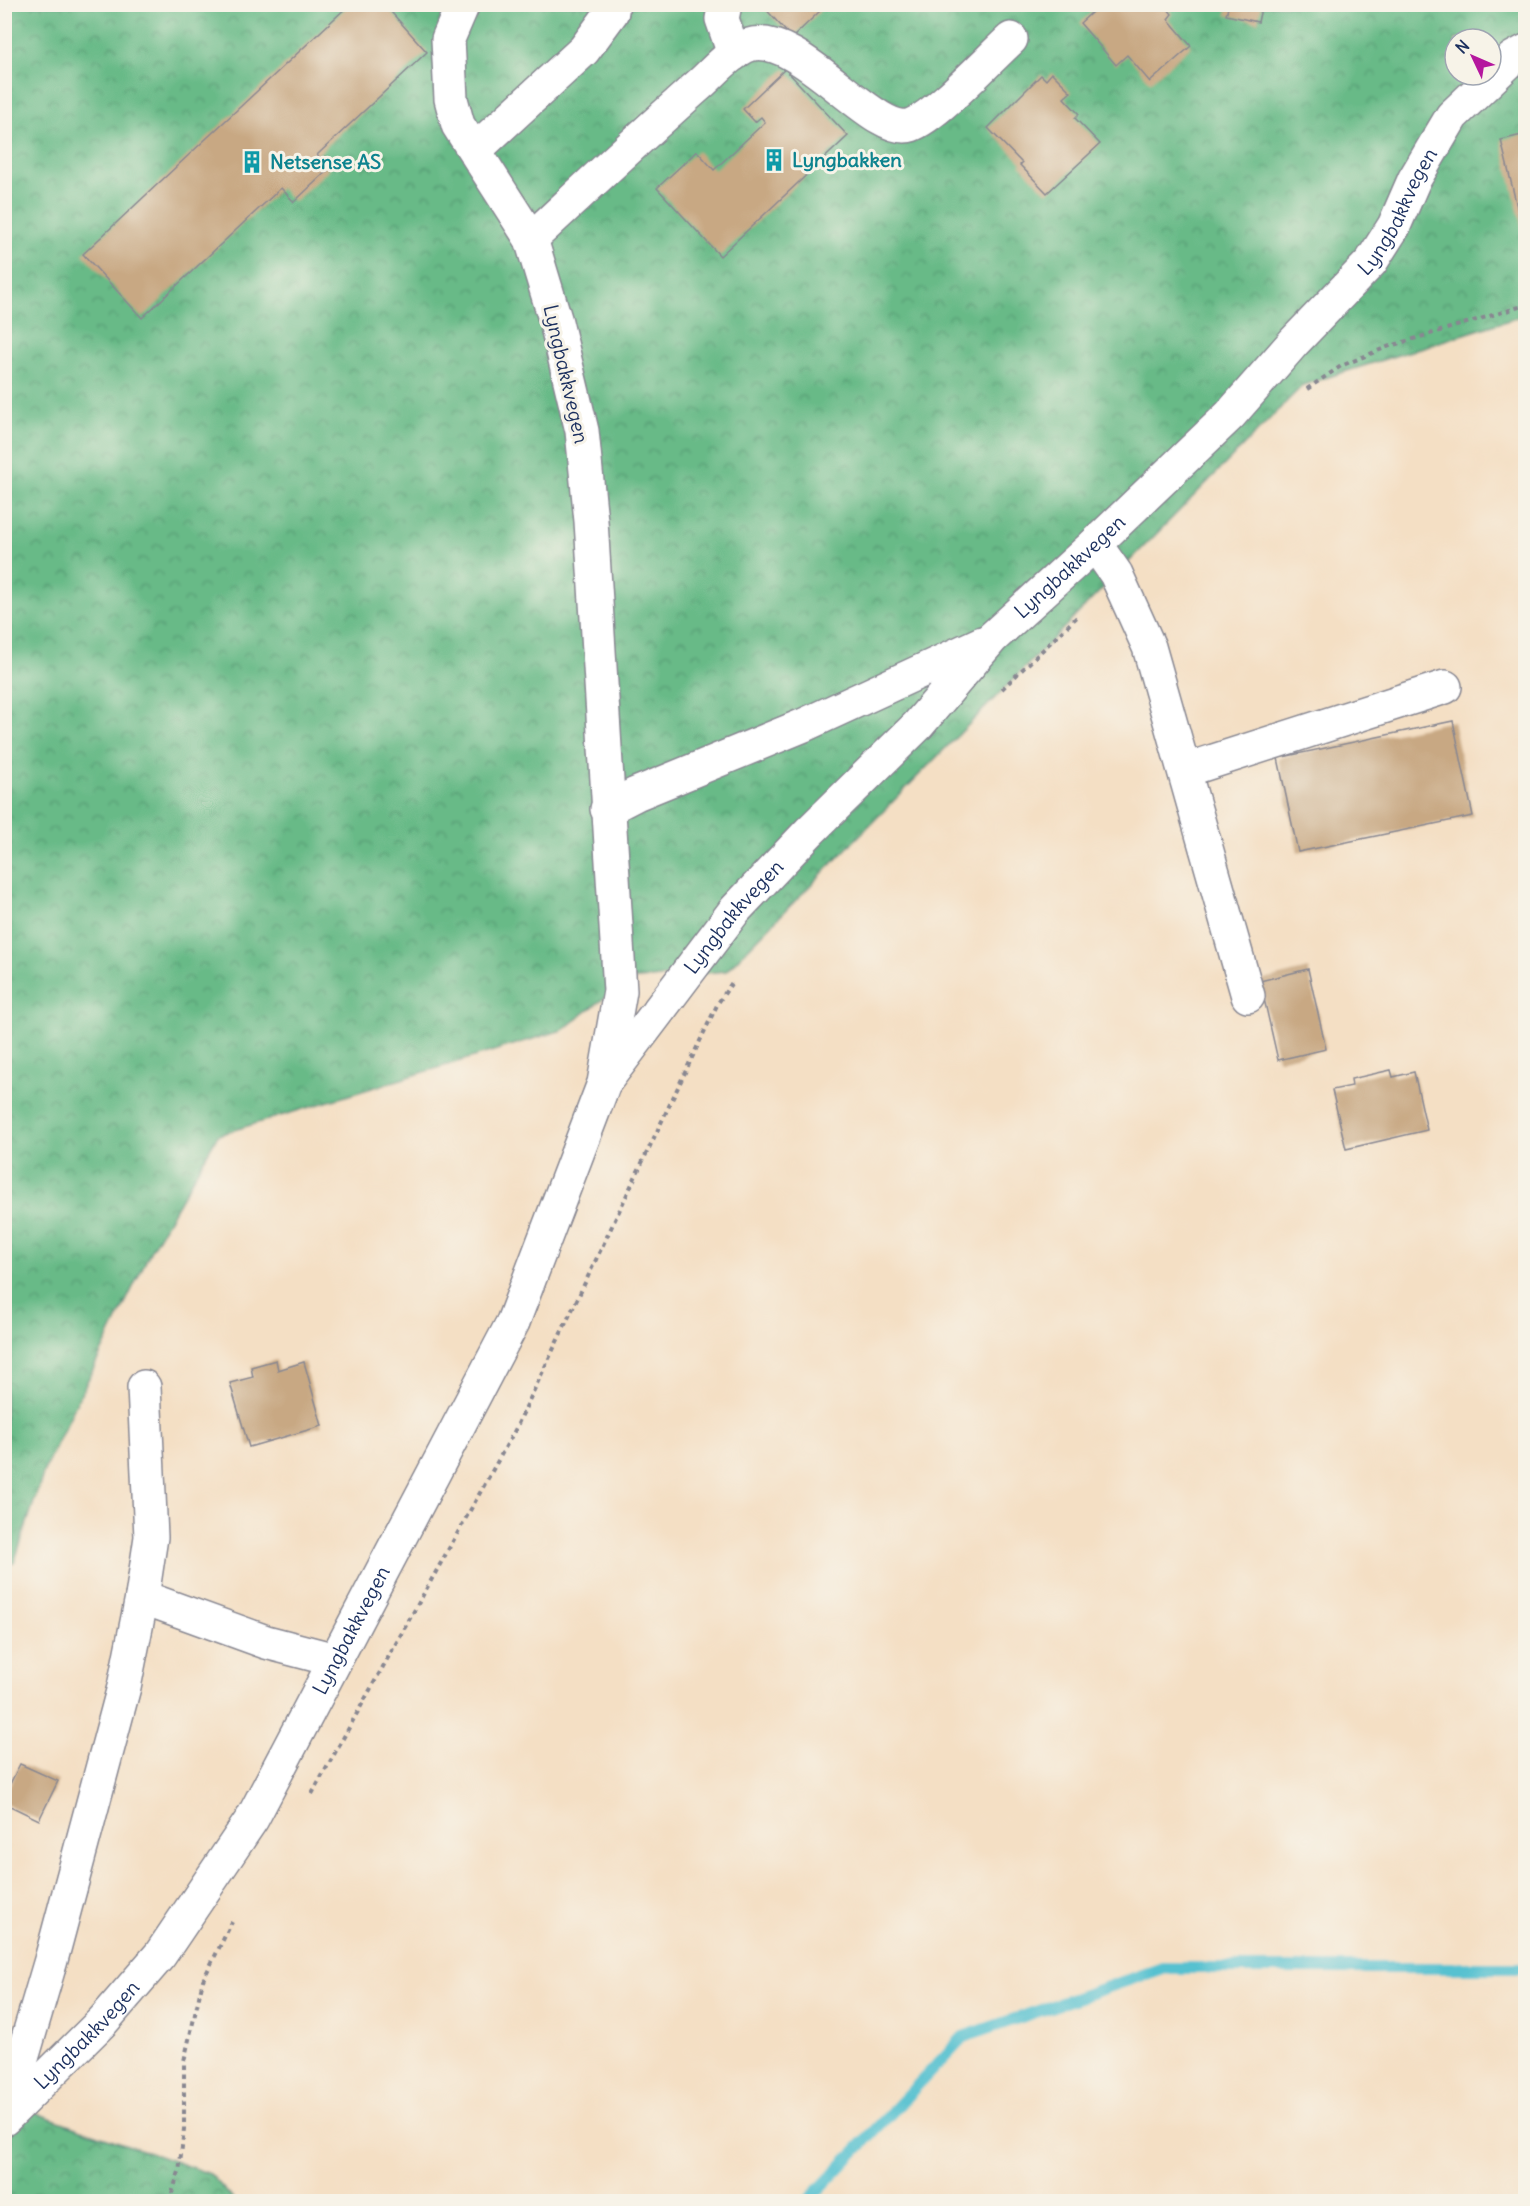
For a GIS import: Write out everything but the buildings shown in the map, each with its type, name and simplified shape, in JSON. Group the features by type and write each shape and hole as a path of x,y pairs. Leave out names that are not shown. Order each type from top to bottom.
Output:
{"street":[{"name":"Lyngbakkvegen","path":"4,2119 103,2021 160,1955 252,1819 513,1322 604,1083 620,991 591,521 582,431 556,322 531,239 458,125 450,99 448,39 463,4"},
{"path":"475,150 584,50 612,12 612,4"},
{"path":"725,4 722,20 734,54"},
{"path":"531,239 734,54 747,45 769,45 805,62 882,120 900,127 921,120 1011,39"},
{"name":"Lyngbakkvegen","path":"604,1083 735,910 809,832 918,725 992,638 1095,544 1230,415 1293,342 1371,262 1394,226 1414,180 1452,116 1513,58 1526,51"},
{"path":"1095,544 1116,574 1149,647 1186,770 1248,996"},
{"path":"607,809 636,794 804,725 992,638"},
{"path":"1186,770 1445,687"},
{"path":"4,2119 51,1960 124,1687 142,1597 151,1538 144,1387"},
{"path":"142,1597 266,1642 335,1660"}],"path":[{"path":"1299,394 1341,366 1378,351 1526,305"},
{"path":"999,693 1057,638 1116,574"},
{"path":"309,1798 514,1430 718,1003 738,975"},
{"path":"168,2202 179,2172 184,2129 184,2061 204,1980 236,1914"}],"green space":[{"path":"5,5 1525,5 1525,315 1303,385 726,971 628,980 562,1030 218,1135 152,1248 45,1468 14,1563 5,1566"},
{"path":"33,2112 210,2174 235,2201 5,2202 5,2139"}],"waterway":[{"path":"807,2202 963,2037 1163,1968 1526,1968"}],"place":[{"name":"Lyngbakken","path":"774,160"},
{"name":"Netsense AS","path":"252,162"}]}
